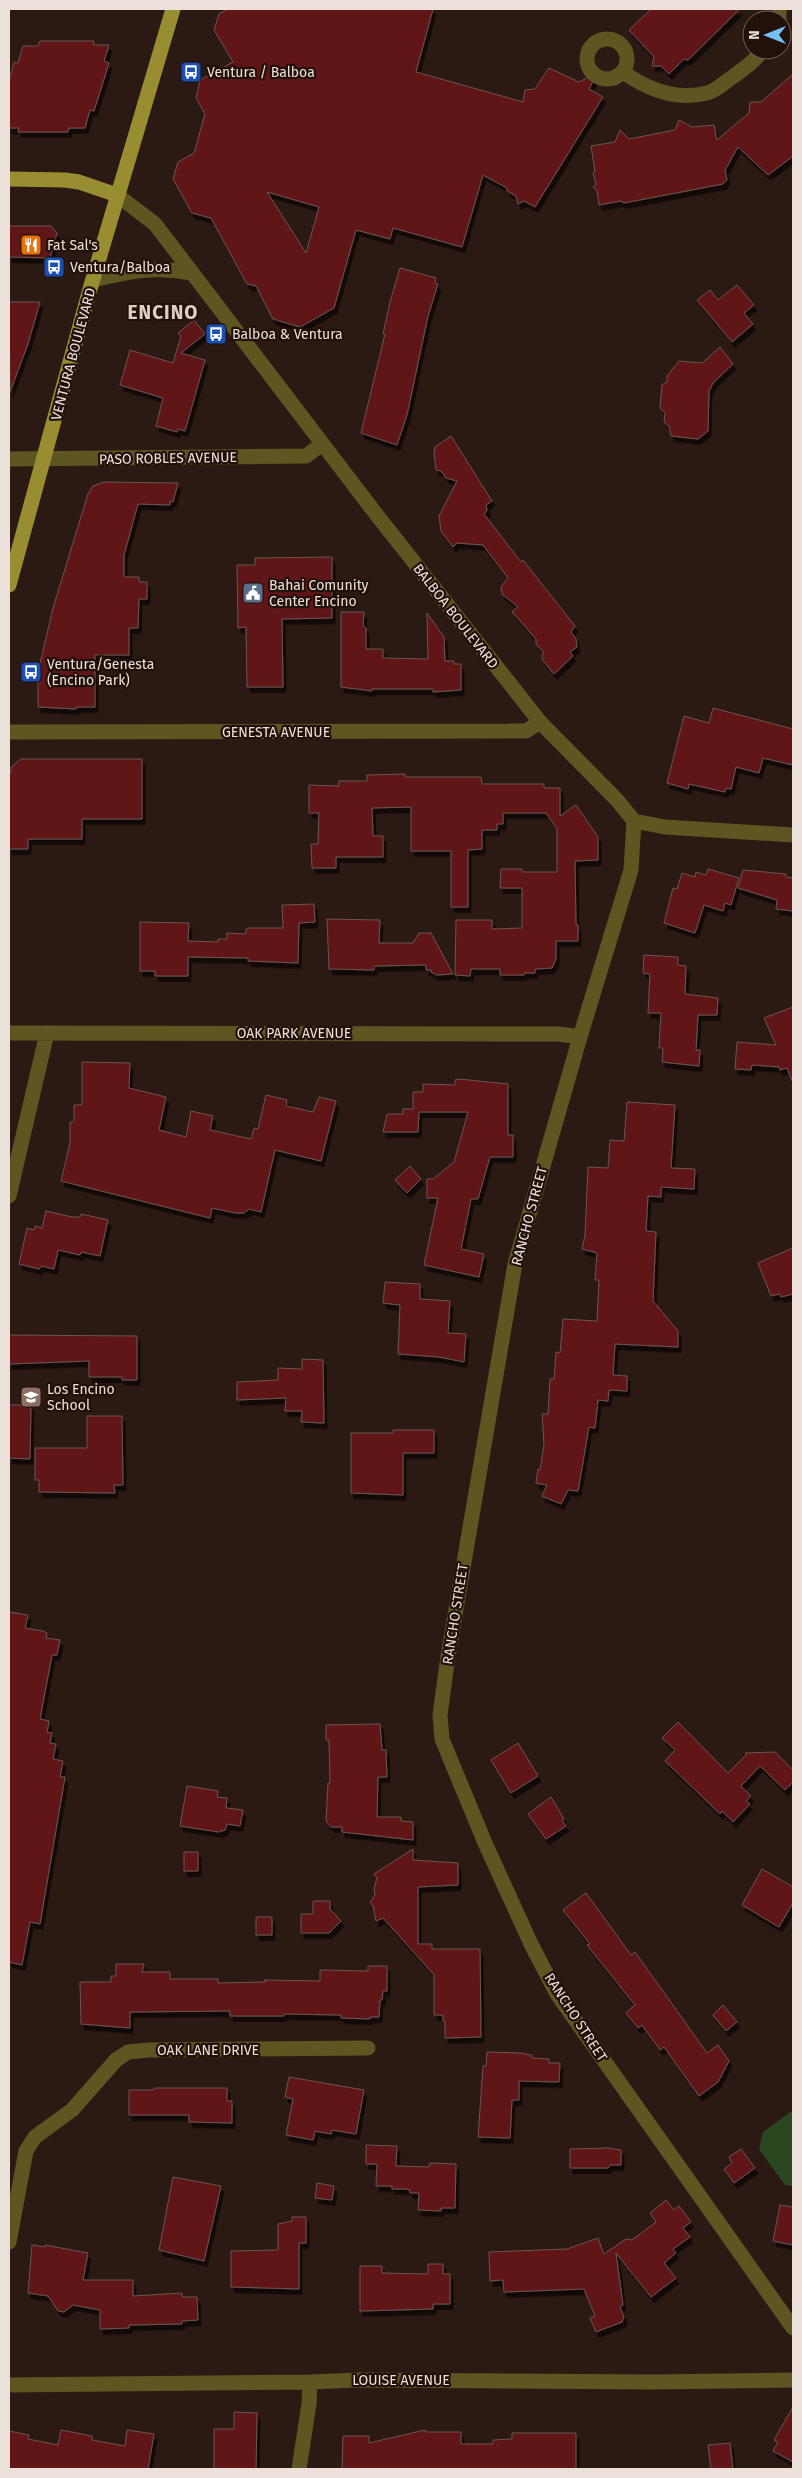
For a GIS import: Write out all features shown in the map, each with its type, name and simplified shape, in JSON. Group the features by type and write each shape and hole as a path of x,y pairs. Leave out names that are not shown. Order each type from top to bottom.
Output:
{"main road":[{"name":"VENTURA BOULEVARD","path":"9,585 117,195 173,9"},
{"name":"BALBOA BOULEVARD","path":"9,179 66,180 79,182 117,195"}],"street":[{"path":"623,72 655,90 672,94 708,93 756,60"},
{"name":"BALBOA BOULEVARD","path":"117,195 155,224 322,444 540,722 617,800 634,821"},
{"path":"93,280 145,268 170,269 192,273"},
{"name":"PASO ROBLES AVENUE","path":"9,459 306,456 322,444"},
{"name":"GENESTA AVENUE","path":"9,732 526,731 540,722"},
{"path":"634,821 665,827 793,835"},
{"name":"RANCHO STREET","path":"634,821 631,870 580,1037 516,1264 448,1656 440,1715 442,1739 484,1842 531,1944 557,1994 793,2328"},
{"name":"OAK PARK AVENUE","path":"9,1033 560,1034 580,1037"},
{"path":"9,1196 47,1033"},
{"name":"OAK LANE DRIVE","path":"9,2242 26,2151 35,2137 72,2110 108,2069 128,2052 148,2050 368,2048"},
{"name":"LOUISE AVENUE","path":"9,2385 358,2380 653,2382 793,2380"},
{"path":"299,2469 309,2404 310,2382"}],"green space":[{"path":"793,2110 793,2186 785,2185 759,2149 763,2132"}],"building":[{"path":"228,9 433,9 416,72 523,102 525,90 535,89 549,68 579,82 598,72 589,89 603,97 535,207 524,201 518,204 516,196 507,191 507,188 483,175 462,247 393,228 390,239 356,230 334,308 300,327 273,319 256,286 247,284 211,218 192,213 173,179 178,162 194,153 205,114 196,98 200,80 233,62 214,30 219,14","holes":["267,192 319,207 306,253"]},
{"path":"651,9 740,9 688,60 684,59 669,74 661,66 652,66 654,57 629,30"},
{"path":"40,41 94,41 93,45 109,45 104,61 109,63 94,111 90,110 85,128 69,128 68,132 18,132 19,128 9,128 9,82 14,62 18,63 23,46 38,46"},
{"path":"793,74 793,156 768,175 738,147 725,170 727,180 723,184 624,203 621,201 599,205 597,191 593,187 596,184 593,173 595,171 591,146 615,142 620,130 629,139 675,130 679,120 692,127 714,125 717,140 749,113 750,102 761,102"},
{"name":"Fat Sal's","path":"9,226 51,226 57,233 50,258 9,257"},
{"path":"400,268 436,278 435,283 438,284 428,316 407,415 397,445 361,433 385,334 383,334 390,302"},
{"path":"737,285 754,305 744,313 753,324 732,342 697,300 710,290 718,300"},
{"path":"9,302 40,302 28,344 10,392"},
{"path":"194,320 205,334 181,353 205,360 185,431 178,429 177,432 156,426 163,398 120,385 130,350 173,363 181,336 178,333"},
{"path":"720,347 733,364 713,383 709,391 708,431 698,439 671,436 669,426 664,422 665,413 660,408 662,385 667,382 667,376 679,361 702,363"},
{"path":"451,436 492,501 486,505 487,511 484,514 521,562 523,560 575,626 571,632 576,639 577,647 570,652 573,656 554,674 542,659 543,652 536,644 536,639 512,612 518,607 502,594 501,587 508,578 483,545 457,543 453,547 441,531 439,516 457,481 446,478 441,471 436,470 434,454 435,447"},
{"path":"104,482 178,483 173,502 170,501 170,505 138,504 124,555 124,577 139,577 139,582 147,582 147,599 139,599 138,628 129,628 129,655 95,655 95,707 76,707 76,709 38,707 38,672 53,608 88,494 93,486"},
{"path":"332,557 332,618 282,619 283,687 247,687 246,627 238,628 237,565 255,565 255,558"},
{"path":"341,612 364,612 363,625 366,628 366,649 383,649 383,658 428,659 427,613 444,637 445,661 454,661 454,664 461,664 461,690 433,692 433,689 372,689 372,691 341,687"},
{"path":"713,708 793,729 793,765 763,758 759,773 736,767 731,789 726,788 725,792 689,784 688,789 667,783 684,716 709,723"},
{"path":"21,759 142,759 142,819 82,819 82,839 28,839 28,849 9,849 9,777 12,766"},
{"path":"405,774 405,777 481,777 482,784 544,784 544,788 560,788 560,816 576,805 598,837 598,860 575,861 578,941 556,941 556,959 552,968 535,969 535,973 524,973 524,975 500,975 500,969 471,969 470,976 455,975 456,920 492,920 492,929 522,928 522,888 500,888 501,869 522,869 522,872 557,872 557,829 546,813 503,813 503,824 497,824 497,830 482,830 482,849 468,850 468,907 451,907 451,851 411,851 411,807 372,808 373,836 383,836 383,857 336,857 336,868 312,868 311,844 318,844 319,813 309,813 309,785 339,786 339,781 367,781 367,775"},
{"path":"708,869 739,878 731,905 725,903 723,911 704,905 695,933 664,923 673,888 677,889 682,873 695,877 696,872 706,875"},
{"path":"743,870 786,874 786,877 793,878 793,911 776,909 777,900 738,888"},
{"path":"314,904 315,922 299,923 298,963 248,961 248,958 188,957 188,976 155,976 155,971 140,971 140,922 189,923 188,941 218,942 218,939 227,939 227,933 246,934 246,929 248,928 283,928 282,905"},
{"path":"327,919 380,920 379,943 413,943 419,933 431,933 453,974 437,975 431,972 431,970 426,970 426,965 374,966 374,970 329,969"},
{"path":"644,955 678,957 678,965 686,966 685,994 718,998 717,1015 698,1015 696,1050 700,1050 699,1066 662,1062 663,1048 659,1048 661,1013 648,1013 650,974 643,973"},
{"path":"793,1007 793,1083 787,1068 780,1070 779,1067 752,1065 751,1070 735,1069 737,1042 776,1045 764,1018"},
{"path":"82,1062 130,1063 129,1088 166,1097 159,1130 186,1137 191,1111 213,1116 210,1130 251,1139 254,1128 258,1129 266,1095 287,1100 286,1106 313,1112 319,1097 336,1101 321,1161 275,1150 261,1212 249,1209 244,1213 235,1213 212,1208 210,1218 61,1181 70,1143 70,1122 74,1122 74,1105 82,1105"},
{"path":"455,1080 508,1084 508,1135 513,1135 513,1157 490,1157 478,1199 471,1199 461,1249 484,1254 479,1277 424,1265 438,1198 427,1198 427,1179 433,1179 454,1162 468,1112 419,1112 418,1132 383,1132 387,1114 403,1114 403,1109 413,1109 413,1092 423,1092 423,1084 455,1085"},
{"path":"627,1102 675,1105 671,1168 695,1169 694,1189 661,1187 661,1197 648,1196 646,1231 656,1232 653,1301 678,1331 678,1347 615,1344 613,1375 627,1376 627,1391 609,1390 608,1401 598,1400 595,1428 589,1427 578,1491 568,1490 561,1504 542,1496 547,1485 536,1483 544,1444 542,1414 548,1414 550,1379 554,1379 556,1352 560,1353 563,1319 597,1321 599,1280 595,1280 597,1253 582,1249 585,1235 588,1167 608,1168 610,1140 624,1141"},
{"path":"410,1166 421,1179 407,1193 395,1180"},
{"path":"46,1211 72,1217 80,1217 81,1214 108,1220 100,1256 81,1252 80,1255 58,1250 54,1269 42,1266 39,1269 19,1264 27,1228 34,1230 35,1226 42,1228"},
{"path":"793,1248 793,1294 781,1297 780,1294 771,1296 758,1263"},
{"path":"385,1282 420,1284 420,1299 450,1301 448,1333 466,1334 464,1362 439,1357 398,1354 400,1305 383,1303"},
{"path":"9,1335 137,1336 137,1380 122,1380 122,1377 89,1377 89,1361 9,1364"},
{"path":"302,1359 323,1360 324,1423 301,1422 302,1411 285,1411 286,1398 237,1400 237,1382 278,1380 278,1368 302,1369"},
{"path":"9,1405 31,1405 30,1459 9,1458"},
{"path":"87,1416 122,1416 123,1485 114,1485 115,1493 39,1492 39,1480 35,1480 35,1448 87,1448"},
{"path":"393,1430 434,1430 434,1453 403,1453 403,1495 351,1493 351,1433 393,1433"},
{"path":"9,1612 28,1615 25,1628 43,1631 47,1633 46,1638 60,1640 57,1655 52,1655 40,1719 49,1721 47,1732 52,1733 50,1743 56,1744 53,1759 63,1761 60,1777 65,1777 40,1924 30,1922 22,1965 9,1962"},
{"path":"678,1722 728,1773 747,1754 745,1753 775,1752 793,1770 793,1782 785,1790 760,1766 741,1786 751,1796 746,1801 750,1804 733,1822 722,1811 720,1814 665,1761 675,1750 662,1738"},
{"path":"380,1724 382,1750 386,1750 387,1777 378,1777 377,1817 401,1817 401,1821 413,1822 413,1840 342,1832 342,1827 331,1827 326,1821 328,1783 330,1783 329,1740 326,1740 326,1725"},
{"path":"518,1743 538,1776 511,1793 491,1760"},
{"path":"187,1786 218,1791 217,1797 227,1798 226,1808 243,1810 240,1826 227,1824 225,1830 219,1832 180,1826"},
{"path":"551,1797 566,1826 546,1839 528,1814"},
{"path":"413,1849 413,1860 458,1863 458,1885 418,1887 418,1944 432,1944 432,1949 480,1949 481,2037 445,2038 443,2015 434,2015 434,1975 383,1918 376,1921 373,1906 370,1902 375,1895 374,1889 377,1878 374,1874"},
{"path":"184,1852 198,1852 198,1871 184,1871"},
{"path":"762,1869 793,1887 793,1903 779,1927 742,1905"},
{"path":"586,1893 631,1955 635,1952 707,2053 718,2045 729,2061 718,2082 699,2096 664,2047 660,2050 642,2025 638,2028 626,2013 635,2005 587,1945 590,1944 563,1910"},
{"path":"313,1901 330,1901 330,1909 341,1921 329,1933 301,1933 301,1914 313,1914"},
{"path":"256,1917 272,1917 272,1935 256,1935"},
{"path":"116,1964 144,1964 142,1972 170,1972 170,1979 218,1979 218,1983 266,1982 264,1980 320,1981 320,1970 368,1971 368,1966 387,1966 387,1991 383,1991 382,2000 380,2000 379,2017 370,2017 370,2019 341,2018 341,2015 284,2014 284,2016 230,2016 230,2011 130,2012 130,2028 81,2024 80,1982 111,1982 111,1976 116,1976"},
{"path":"723,2005 737,2022 726,2031 713,2015"},
{"path":"487,2052 520,2053 532,2055 532,2058 549,2059 549,2063 560,2063 559,2082 519,2081 519,2100 512,2100 510,2138 478,2137 483,2066 486,2066"},
{"path":"289,2077 364,2090 356,2134 332,2130 331,2134 315,2131 313,2140 286,2135 293,2099 285,2097"},
{"path":"154,2088 227,2088 227,2101 232,2101 232,2123 189,2122 189,2115 129,2115 129,2090 154,2090"},
{"path":"366,2145 397,2146 396,2166 429,2167 430,2163 456,2164 455,2208 441,2208 441,2211 418,2210 419,2193 410,2193 410,2190 405,2189 392,2189 392,2186 376,2186 377,2164 366,2164"},
{"path":"608,2148 621,2150 621,2165 610,2165 608,2168 570,2168 570,2149"},
{"path":"741,2149 755,2168 734,2183 724,2169 732,2163 729,2157"},
{"path":"173,2177 221,2186 204,2261 159,2250"},
{"path":"317,2183 334,2186 332,2200 315,2198"},
{"path":"666,2200 674,2210 679,2206 691,2222 683,2228 690,2237 673,2249 676,2253 664,2263 676,2278 651,2297 616,2253 623,2305 620,2307 624,2317 622,2322 596,2332 590,2318 595,2316 584,2289 504,2292 503,2280 490,2281 489,2252 567,2249 598,2238 604,2254 626,2239 632,2240 656,2222 650,2213"},
{"path":"780,2205 793,2207 793,2245 773,2241"},
{"path":"292,2217 306,2217 306,2243 299,2243 299,2289 231,2287 231,2251 278,2250 278,2224 292,2221"},
{"path":"32,2245 45,2247 45,2245 88,2253 83,2280 133,2280 133,2296 182,2293 182,2297 197,2297 198,2320 182,2321 182,2324 129,2325 129,2328 100,2329 100,2310 73,2305 64,2312 58,2311 48,2296 28,2293"},
{"path":"428,2264 443,2264 443,2274 450,2274 450,2304 433,2304 433,2309 360,2311 360,2266 382,2266 382,2273 428,2274"},
{"path":"793,2407 793,2462 773,2451 778,2442 774,2440"},
{"path":"234,2412 257,2413 256,2469 214,2469 214,2429 234,2429"},
{"path":"61,2430 92,2436 92,2440 125,2446 127,2430 154,2434 148,2469 9,2469 9,2431 29,2435 28,2439 58,2445"},
{"path":"425,2430 426,2432 461,2432 461,2444 493,2444 493,2440 512,2439 512,2433 576,2433 576,2469 342,2469 343,2436 369,2436 369,2443"},
{"path":"730,2443 733,2469 711,2469 708,2445"}],"place":[{"name":"Ventura / Balboa","path":"191,72"},
{"name":"Fat Sal's","path":"31,245"},
{"name":"Ventura/Balboa","path":"54,267"},
{"name":"Balboa & Ventura","path":"216,334"},
{"name":"Bahai Comunity Center Encino","path":"253,593"},
{"name":"Ventura/Genesta (Encino Park)","path":"31,672"},
{"name":"Los Encino School","path":"31,1397"}],"district":[{"name":"ENCINO","path":"163,312"}]}
